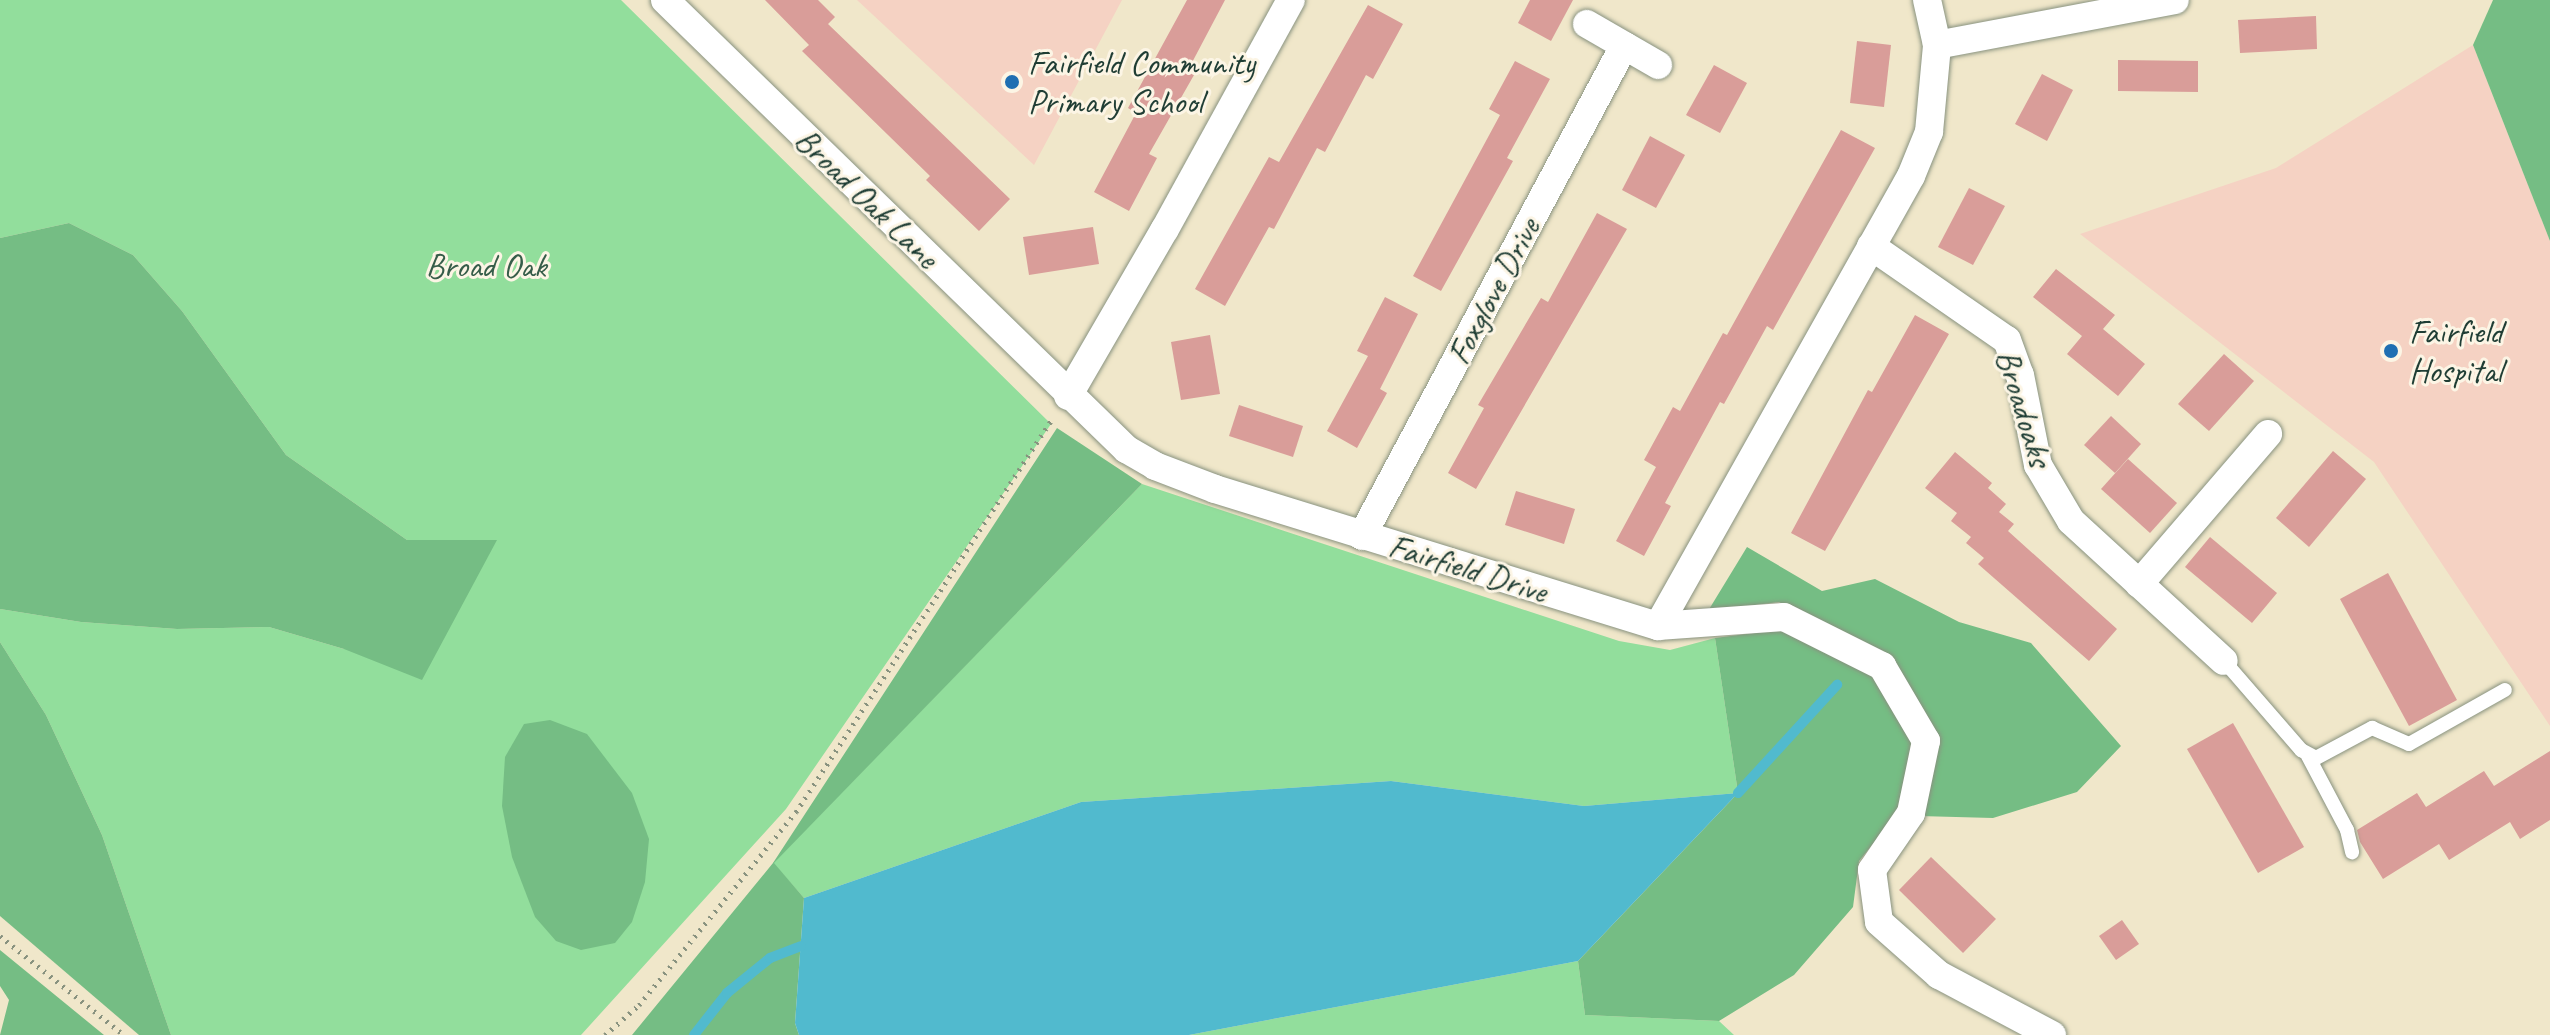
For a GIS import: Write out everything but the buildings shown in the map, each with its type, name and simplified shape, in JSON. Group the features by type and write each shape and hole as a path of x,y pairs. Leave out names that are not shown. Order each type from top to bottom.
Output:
{"street":[{"name":"Broad Oak Lane","path":"665,0 1068,396"},
{"path":"1068,396 1165,229 1291,0"},
{"path":"1658,626 1911,176 1929,132 1937,45 1927,0"},
{"path":"1937,45 2175,0"},
{"path":"1587,24 1658,65"},
{"name":"Foxglove Drive","path":"1362,536 1624,46"},
{"name":"Broadoaks","path":"1871,246 2007,340 2020,375 2038,465 2071,521 2224,661"},
{"name":"Fairfield Drive","path":"1068,396 1126,449 1155,466 1362,536 1658,626"},
{"path":"2139,584 2268,434"},
{"path":"1658,626 1784,617 1882,666 1926,741 1911,813 1872,870 1879,922 1939,975 2052,1035"}],"lane":[{"path":"2224,661 2308,756 2347,830 2352,852"},
{"path":"2308,756 2328,755 2372,728 2409,744 2505,690"}],"path":[{"path":"605,1035 639,1005 796,812 1068,396"},
{"path":"0,936 124,1035"}],"shaded area":[{"name":"Fairfield Community Primary School","path":"857,0 1122,0 1034,165"},
{"name":"Fairfield Hospital","path":"2473,45 2550,241 2550,726 2374,462 2080,234 2276,168"}],"green space":[{"name":"Broad Oak","path":"0,0 621,0 1051,424 786,809 581,1035 171,1035 102,835 46,715 0,642 0,609 81,622 177,629 269,627 344,649 496,540 407,540 286,455 182,311 133,255 69,223 0,238"},
{"path":"2493,0 2550,0 2550,241 2473,45"},
{"path":"69,223 133,255 182,311 286,455 407,540 497,540 422,680 344,649 269,627 177,629 81,622 0,609 0,238"},
{"path":"1057,428 1142,484 774,863 804,898 795,1023 799,1035 632,1035 773,863"},
{"path":"1142,484 1619,641 1670,650 1715,638 1738,793 1584,806 1391,781 1081,802 804,898 773,863"},
{"path":"1747,547 1822,591 1875,579 1959,622 2031,643 2121,746 2077,792 1993,818 1919,816 1937,738 1886,659 1779,602 1708,611"},
{"path":"1785,629 1873,671 1911,742 1903,807 1859,861 1853,907 1794,975 1719,1021 1585,1015 1578,961 1738,793 1715,638"},
{"path":"0,642 46,715 102,835 171,1035 139,1035 0,916"},
{"path":"550,720 587,734 632,793 649,839 645,882 632,922 615,943 581,950 556,941 535,917 512,857 502,806 505,757 524,724"},
{"path":"0,950 104,1035 0,1035 9,1000 0,986"},
{"path":"1578,961 1585,1015 1719,1021 1734,1035 1189,1035"}],"water":[{"path":"1391,781 1584,806 1738,793 1578,961 1189,1035 799,1035 795,1023 804,898 1081,802"}],"waterway":[{"path":"1738,793 1837,685"},
{"path":"694,1035 727,993 770,958 801,946"}],"place":[{"name":"Fairfield Community Primary School","path":"1012,82"},
{"name":"Fairfield Hospital","path":"2391,351"}]}
